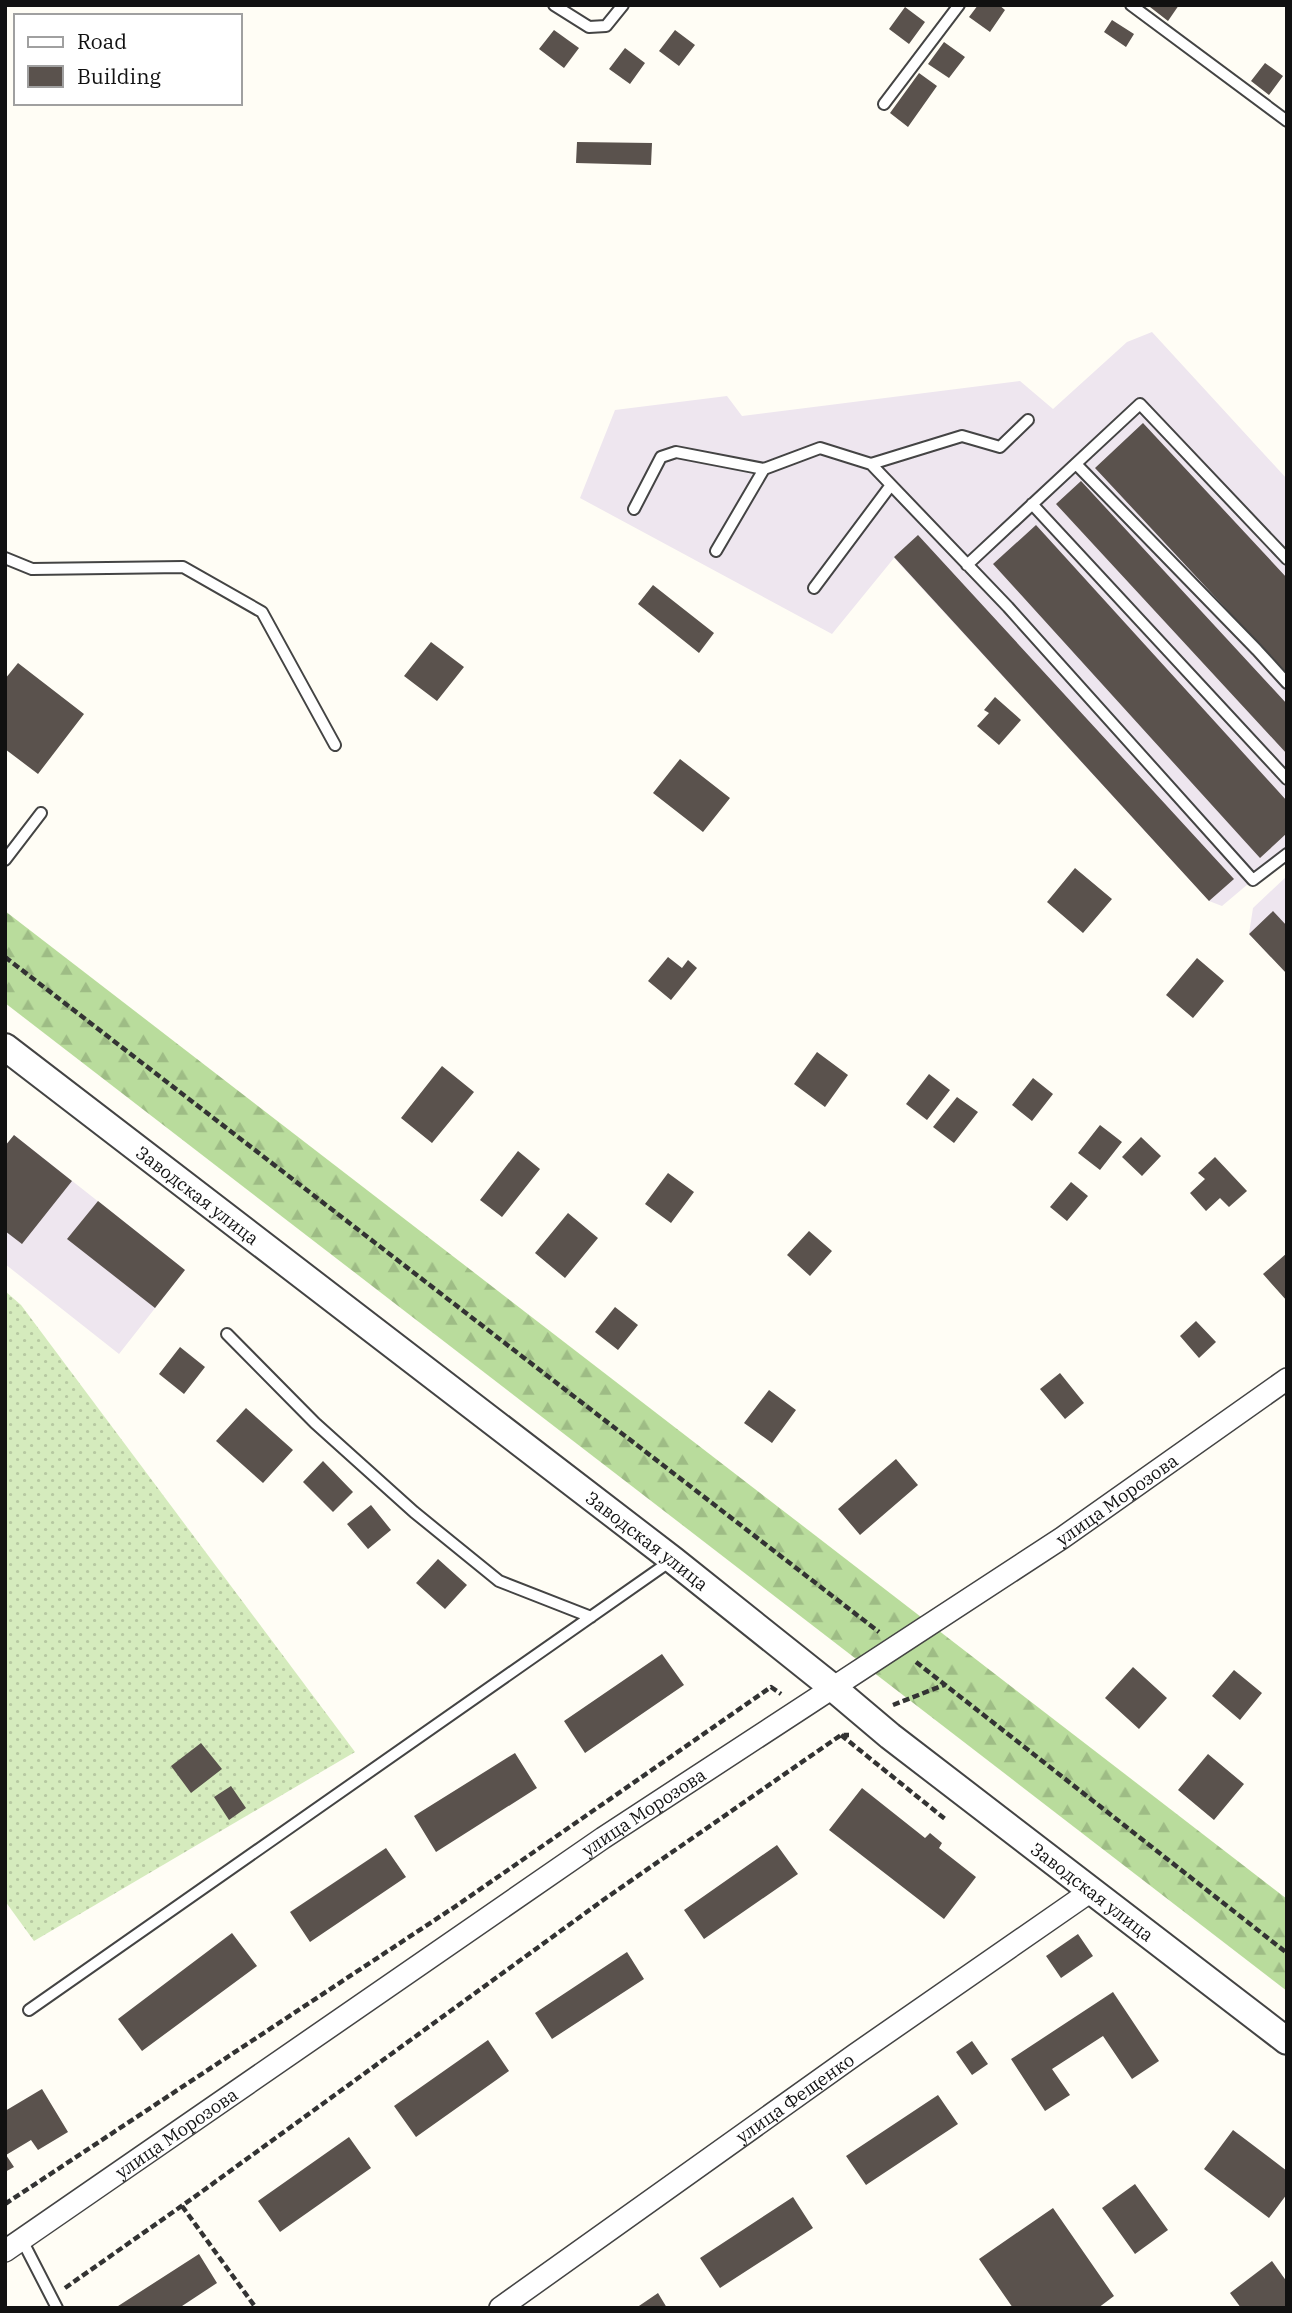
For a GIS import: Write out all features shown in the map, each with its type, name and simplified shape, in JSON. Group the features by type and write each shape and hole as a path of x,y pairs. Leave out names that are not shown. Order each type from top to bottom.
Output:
{"street":[{"name":"Заводская улица","path":"5,1046 673,1560 890,1736 1287,2041"},
{"name":"улица Морозова","path":"13,2246 592,1846 1062,1538 1287,1379"},
{"name":"улица Фещенко","path":"500,2308 856,2054 1091,1891"}],"lane":[{"path":"554,5 589,27 606,26 623,5"},
{"path":"884,104 959,5"},
{"path":"1131,5 1287,121"},
{"path":"967,565 1140,404 1287,559"},
{"path":"871,464 962,436 1000,447 1028,420"},
{"path":"634,509 661,457 676,452 764,469 820,448 871,464 1008,607 1253,880 1287,854"},
{"path":"1076,464 1258,650 1287,684"},
{"path":"716,551 764,469"},
{"path":"814,588 891,485"},
{"path":"1032,504 1287,779"},
{"path":"5,558 32,569 183,567 262,612 335,746"},
{"path":"5,860 41,813"},
{"path":"227,1334 314,1423 414,1512 499,1581 591,1617"},
{"path":"29,2010 673,1560"},
{"path":"13,2246 54,2303"}],"path":[{"path":"5,957 897,1646 1287,1953"},
{"path":"883,1709 944,1685"},
{"path":"5,2204 459,1904 771,1687 800,1708"},
{"path":"54,2303 182,2206 606,1898 841,1735 860,1736"},
{"path":"841,1735 945,1819"},
{"path":"182,2206 256,2308"}],"shaded area":[{"path":"1152,332 1287,479 1287,851 1222,906 1209,901 894,558 832,634 580,498 615,410 727,396 742,416 1020,381 1053,409 1127,342"},
{"path":"1287,876 1287,974 1249,934 1253,908"},
{"path":"14,1135 185,1270 119,1354 5,1264 5,1146"}],"green space":[{"path":"5,911 1287,1899 1287,1991 5,1003"},
{"path":"5,1291 21,1305 355,1752 34,1941 5,1901"}],"building":[{"path":"978,5 999,5 1005,10 990,32 969,17"},
{"path":"1179,5 1168,21 1150,7"},
{"path":"905,7 925,22 909,44 889,29"},
{"path":"1112,20 1134,34 1126,47 1104,32"},
{"path":"554,30 579,48 564,68 539,49"},
{"path":"675,30 695,45 679,66 659,51"},
{"path":"944,42 965,57 949,78 928,64"},
{"path":"625,48 645,63 630,84 609,69"},
{"path":"1265,63 1283,76 1269,95 1251,81"},
{"path":"919,73 937,86 908,127 890,113"},
{"path":"577,142 652,143 651,165 576,163"},
{"path":"1143,423 1287,578 1287,674 1095,468"},
{"path":"1081,481 1287,704 1287,754 1056,504"},
{"path":"1036,525 1287,801 1287,833 1260,858 993,564"},
{"path":"918,535 1234,879 1209,901 894,557"},
{"path":"653,585 714,633 699,653 638,604"},
{"path":"431,642 464,667 437,701 404,676"},
{"path":"18,663 84,714 38,774 5,749 5,679"},
{"path":"995,697 1021,720 999,745 977,726 989,713 984,710"},
{"path":"680,759 730,798 703,832 653,793"},
{"path":"1075,868 1112,899 1083,933 1047,902"},
{"path":"1273,911 1287,926 1287,974 1249,934"},
{"path":"668,957 682,968 688,960 697,968 671,1000 648,981"},
{"path":"1197,958 1224,981 1193,1018 1166,995"},
{"path":"817,1052 848,1075 825,1107 794,1084"},
{"path":"442,1066 474,1092 432,1143 401,1118"},
{"path":"929,1074 950,1090 927,1120 906,1104"},
{"path":"1033,1078 1053,1094 1032,1121 1012,1105"},
{"path":"957,1097 978,1112 954,1143 933,1127"},
{"path":"1100,1125 1122,1142 1100,1170 1078,1153"},
{"path":"14,1135 72,1181 22,1244 5,1231 5,1146"},
{"path":"1141,1137 1161,1156 1142,1176 1122,1157"},
{"path":"518,1151 540,1169 502,1217 480,1200"},
{"path":"1215,1157 1247,1191 1229,1207 1220,1198 1206,1211 1190,1193 1205,1179 1198,1173"},
{"path":"668,1173 694,1192 671,1223 645,1204"},
{"path":"1071,1182 1088,1196 1067,1221 1050,1207"},
{"path":"98,1201 185,1270 155,1308 67,1239"},
{"path":"568,1213 598,1238 565,1278 535,1253"},
{"path":"809,1231 832,1251 810,1276 787,1255"},
{"path":"1287,1253 1287,1301 1263,1274"},
{"path":"615,1307 638,1325 618,1350 595,1332"},
{"path":"1196,1321 1216,1342 1199,1358 1180,1336"},
{"path":"180,1347 205,1367 184,1394 159,1374"},
{"path":"1060,1373 1084,1403 1065,1419 1040,1389"},
{"path":"769,1390 796,1410 772,1443 744,1423"},
{"path":"246,1408 293,1450 263,1483 216,1441"},
{"path":"896,1459 918,1485 860,1535 838,1509"},
{"path":"323,1461 353,1492 333,1512 303,1482"},
{"path":"371,1505 391,1530 368,1549 347,1524"},
{"path":"438,1559 467,1585 445,1609 416,1583"},
{"path":"662,1654 684,1685 585,1753 564,1721"},
{"path":"1133,1667 1167,1698 1139,1729 1105,1698"},
{"path":"1234,1670 1262,1693 1240,1720 1212,1696"},
{"path":"201,1743 222,1769 191,1793 171,1766"},
{"path":"515,1753 537,1788 436,1852 414,1816"},
{"path":"1208,1754 1244,1784 1214,1820 1178,1790"},
{"path":"231,1786 246,1808 229,1820 214,1797"},
{"path":"862,1788 925,1838 930,1833 942,1843 939,1848 976,1877 944,1919 829,1830"},
{"path":"777,1845 798,1874 704,1939 684,1910"},
{"path":"386,1848 406,1877 310,1942 290,1912"},
{"path":"232,1933 257,1966 142,2051 118,2019"},
{"path":"1078,1934 1093,1956 1061,1978 1046,1956"},
{"path":"627,1952 644,1979 552,2039 535,2013"},
{"path":"1113,1992 1159,2061 1132,2079 1103,2036 1052,2069 1070,2095 1045,2111 1011,2059"},
{"path":"488,2040 509,2071 416,2137 394,2106"},
{"path":"972,2041 988,2064 972,2075 956,2052"},
{"path":"42,2089 68,2132 38,2150 31,2140 6,2155 14,2167 5,2172 5,2111"},
{"path":"938,2095 958,2124 866,2185 846,2156"},
{"path":"1233,2130 1287,2171 1287,2194 1269,2218 1204,2169"},
{"path":"349,2137 371,2168 280,2232 258,2201"},
{"path":"1135,2184 1168,2230 1135,2254 1102,2208"},
{"path":"793,2197 813,2228 720,2288 700,2258"},
{"path":"1053,2208 1114,2296 1098,2308 1013,2308 979,2259"},
{"path":"199,2254 217,2283 179,2308 115,2308"},
{"path":"1272,2261 1287,2282 1287,2308 1241,2308 1230,2293"},
{"path":"658,2293 667,2308 636,2308"}]}
